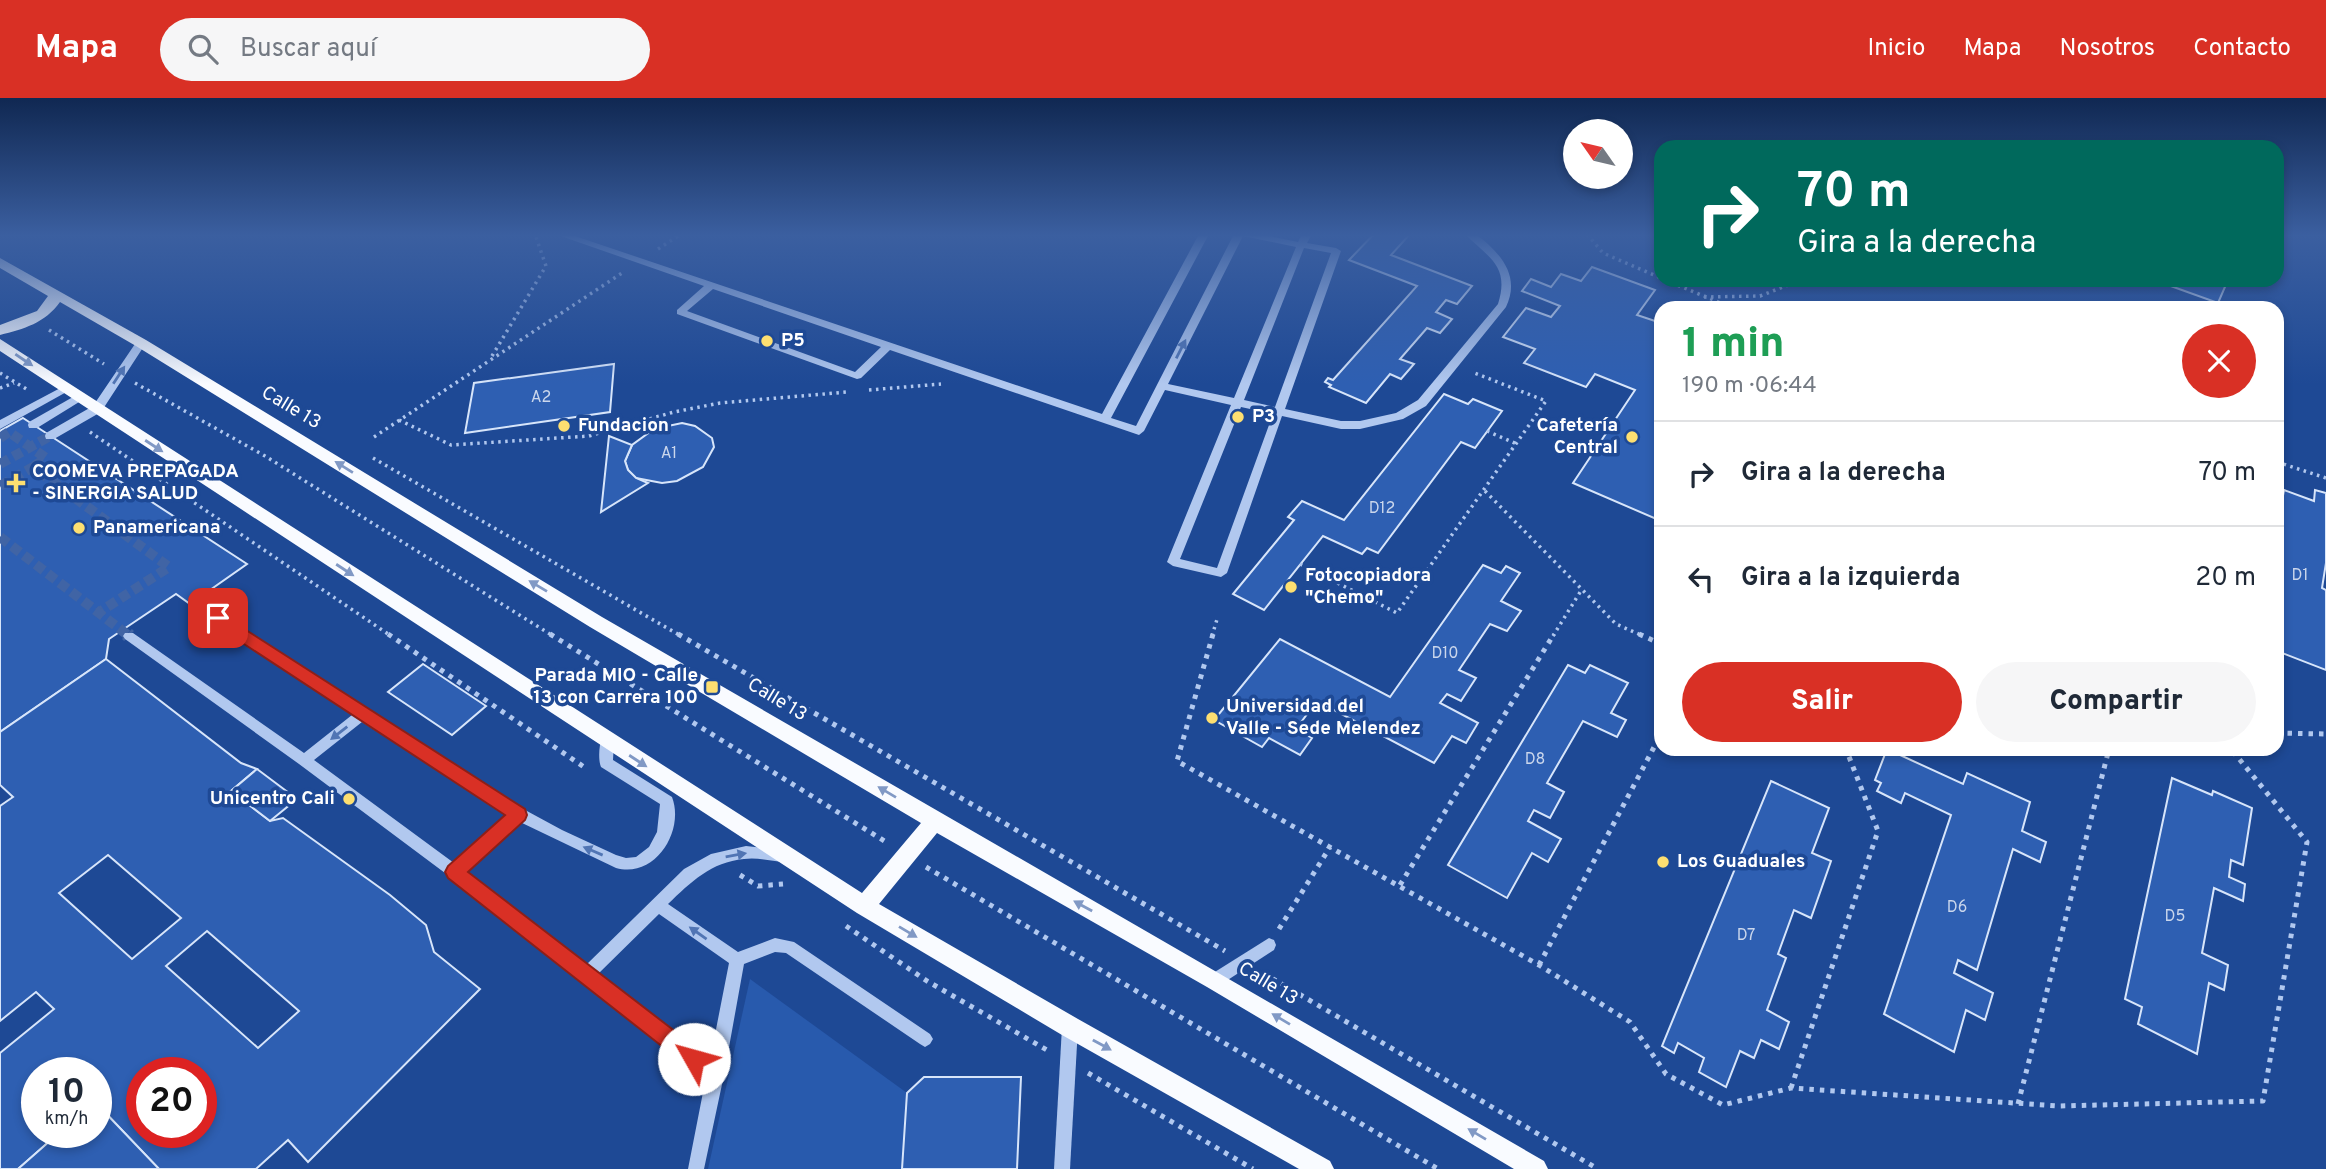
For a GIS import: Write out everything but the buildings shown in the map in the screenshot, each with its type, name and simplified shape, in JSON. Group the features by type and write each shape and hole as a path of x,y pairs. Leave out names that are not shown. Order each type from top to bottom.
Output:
{"main road":[{"name":"Calle 13","path":"40,284 141,343 596,622 1536,1169"},
{"path":"0,330 32,320 46,311 55,301 56,293"},
{"path":"0,344 864,906 1070,1027 1322,1169"},
{"path":"864,906 935,821"}],"street":[{"path":"1104,420 1177,284"},
{"path":"1279,412 1221,573 1173,562 1286,284"},
{"path":"1162,386 1238,405 1341,425 1360,425 1399,416 1422,404 1455,365 1503,305 1508,284"},
{"path":"712,285 680,312 857,376 887,346 1139,432"},
{"path":"50,436 97,409 141,343"},
{"path":"0,425 66,388"},
{"path":"33,425 80,397"},
{"path":"218,618 362,715 519,815 571,842 623,863 637,863 651,854 663,837 668,824 667,801 606,763 607,741"},
{"path":"129,636 304,760 587,975 689,874 716,858 746,852 788,856"},
{"path":"304,760 362,715"},
{"path":"454,872 519,815"},
{"path":"658,905 737,960"},
{"path":"737,960 775,944 789,947 925,1039"},
{"path":"1215,980 1269,945"},
{"path":"696,1169 737,960"},
{"path":"1062,1169 1070,1027"}],"lane":[{"path":"709,284 887,346"},
{"path":"1139,432 1214,284"},
{"path":"1279,412 1324,284"},
{"path":"587,975 716,1076"}],"path":[{"path":"490,360 535,284"},
{"path":"374,437 606,284"},
{"path":"1681,287 1715,301"},
{"path":"1704,297 1760,296 1783,287"},
{"path":"32,320 119,374 265,456 304,483 1040,936 1438,1169"},
{"path":"1300,564 1397,613 1546,401 1455,365"},
{"path":"0,373 43,401"},
{"path":"868,390 984,380"},
{"path":"0,388 15,383"},
{"path":"399,420 451,445 589,436 674,412 720,403 855,391"},
{"path":"75,422 591,772"},
{"path":"1487,431 1517,444"},
{"path":"369,455 1598,1169"},
{"path":"2284,464 2326,478"},
{"path":"1485,491 1616,624 1654,641"},
{"path":"1400,885 1582,589"},
{"path":"1218,616 1177,761 1539,965 1630,1022 1666,1074 1723,1105 1791,1088 2059,1106 2263,1101 2307,842 2237,756"},
{"path":"2284,733 2326,734"},
{"path":"1539,965 1654,747"},
{"path":"1791,1088 1878,831 1849,756"},
{"path":"2018,1104 2107,756"},
{"path":"1269,945 1330,847"},
{"path":"731,868 758,886 782,883 794,891"},
{"path":"838,921 927,981 1253,1169"}],"shaded area":[{"path":"750,979 907,1093 902,1169 708,1169"}],"tunnel":[{"path":"0,438 9,432 30,447"},
{"path":"30,447 50,436"},
{"path":"0,464 30,447"},
{"path":"30,447 46,458 33,467"},
{"path":"0,486 33,467"},
{"path":"33,467 169,567 99,613"},
{"path":"0,537 99,613"},
{"path":"99,613 129,636 127,634"}],"place":[{"name":"P5","path":"767,341"},
{"name":"P3","path":"1238,417"},
{"name":"Fundacion","path":"564,426"},
{"name":"Cafetería Central","path":"1632,437"},
{"name":"COOMEVA PREPAGADA - SINERGIA SALUD","path":"16,483"},
{"name":"Panamericana","path":"79,528"},
{"name":"Fotocopiadora \"Chemo\"","path":"1291,587"},
{"name":"Parada MIO - Calle 13 con Carrera 100","path":"712,687"},
{"name":"Universidad del Valle - Sede Melendez","path":"1212,718"},
{"name":"Unicentro Cali","path":"349,799"},
{"name":"Los Guaduales","path":"1663,862"}],"route":[{"path":"218,618 362,715 519,815 454,872 694,1059"}]}
